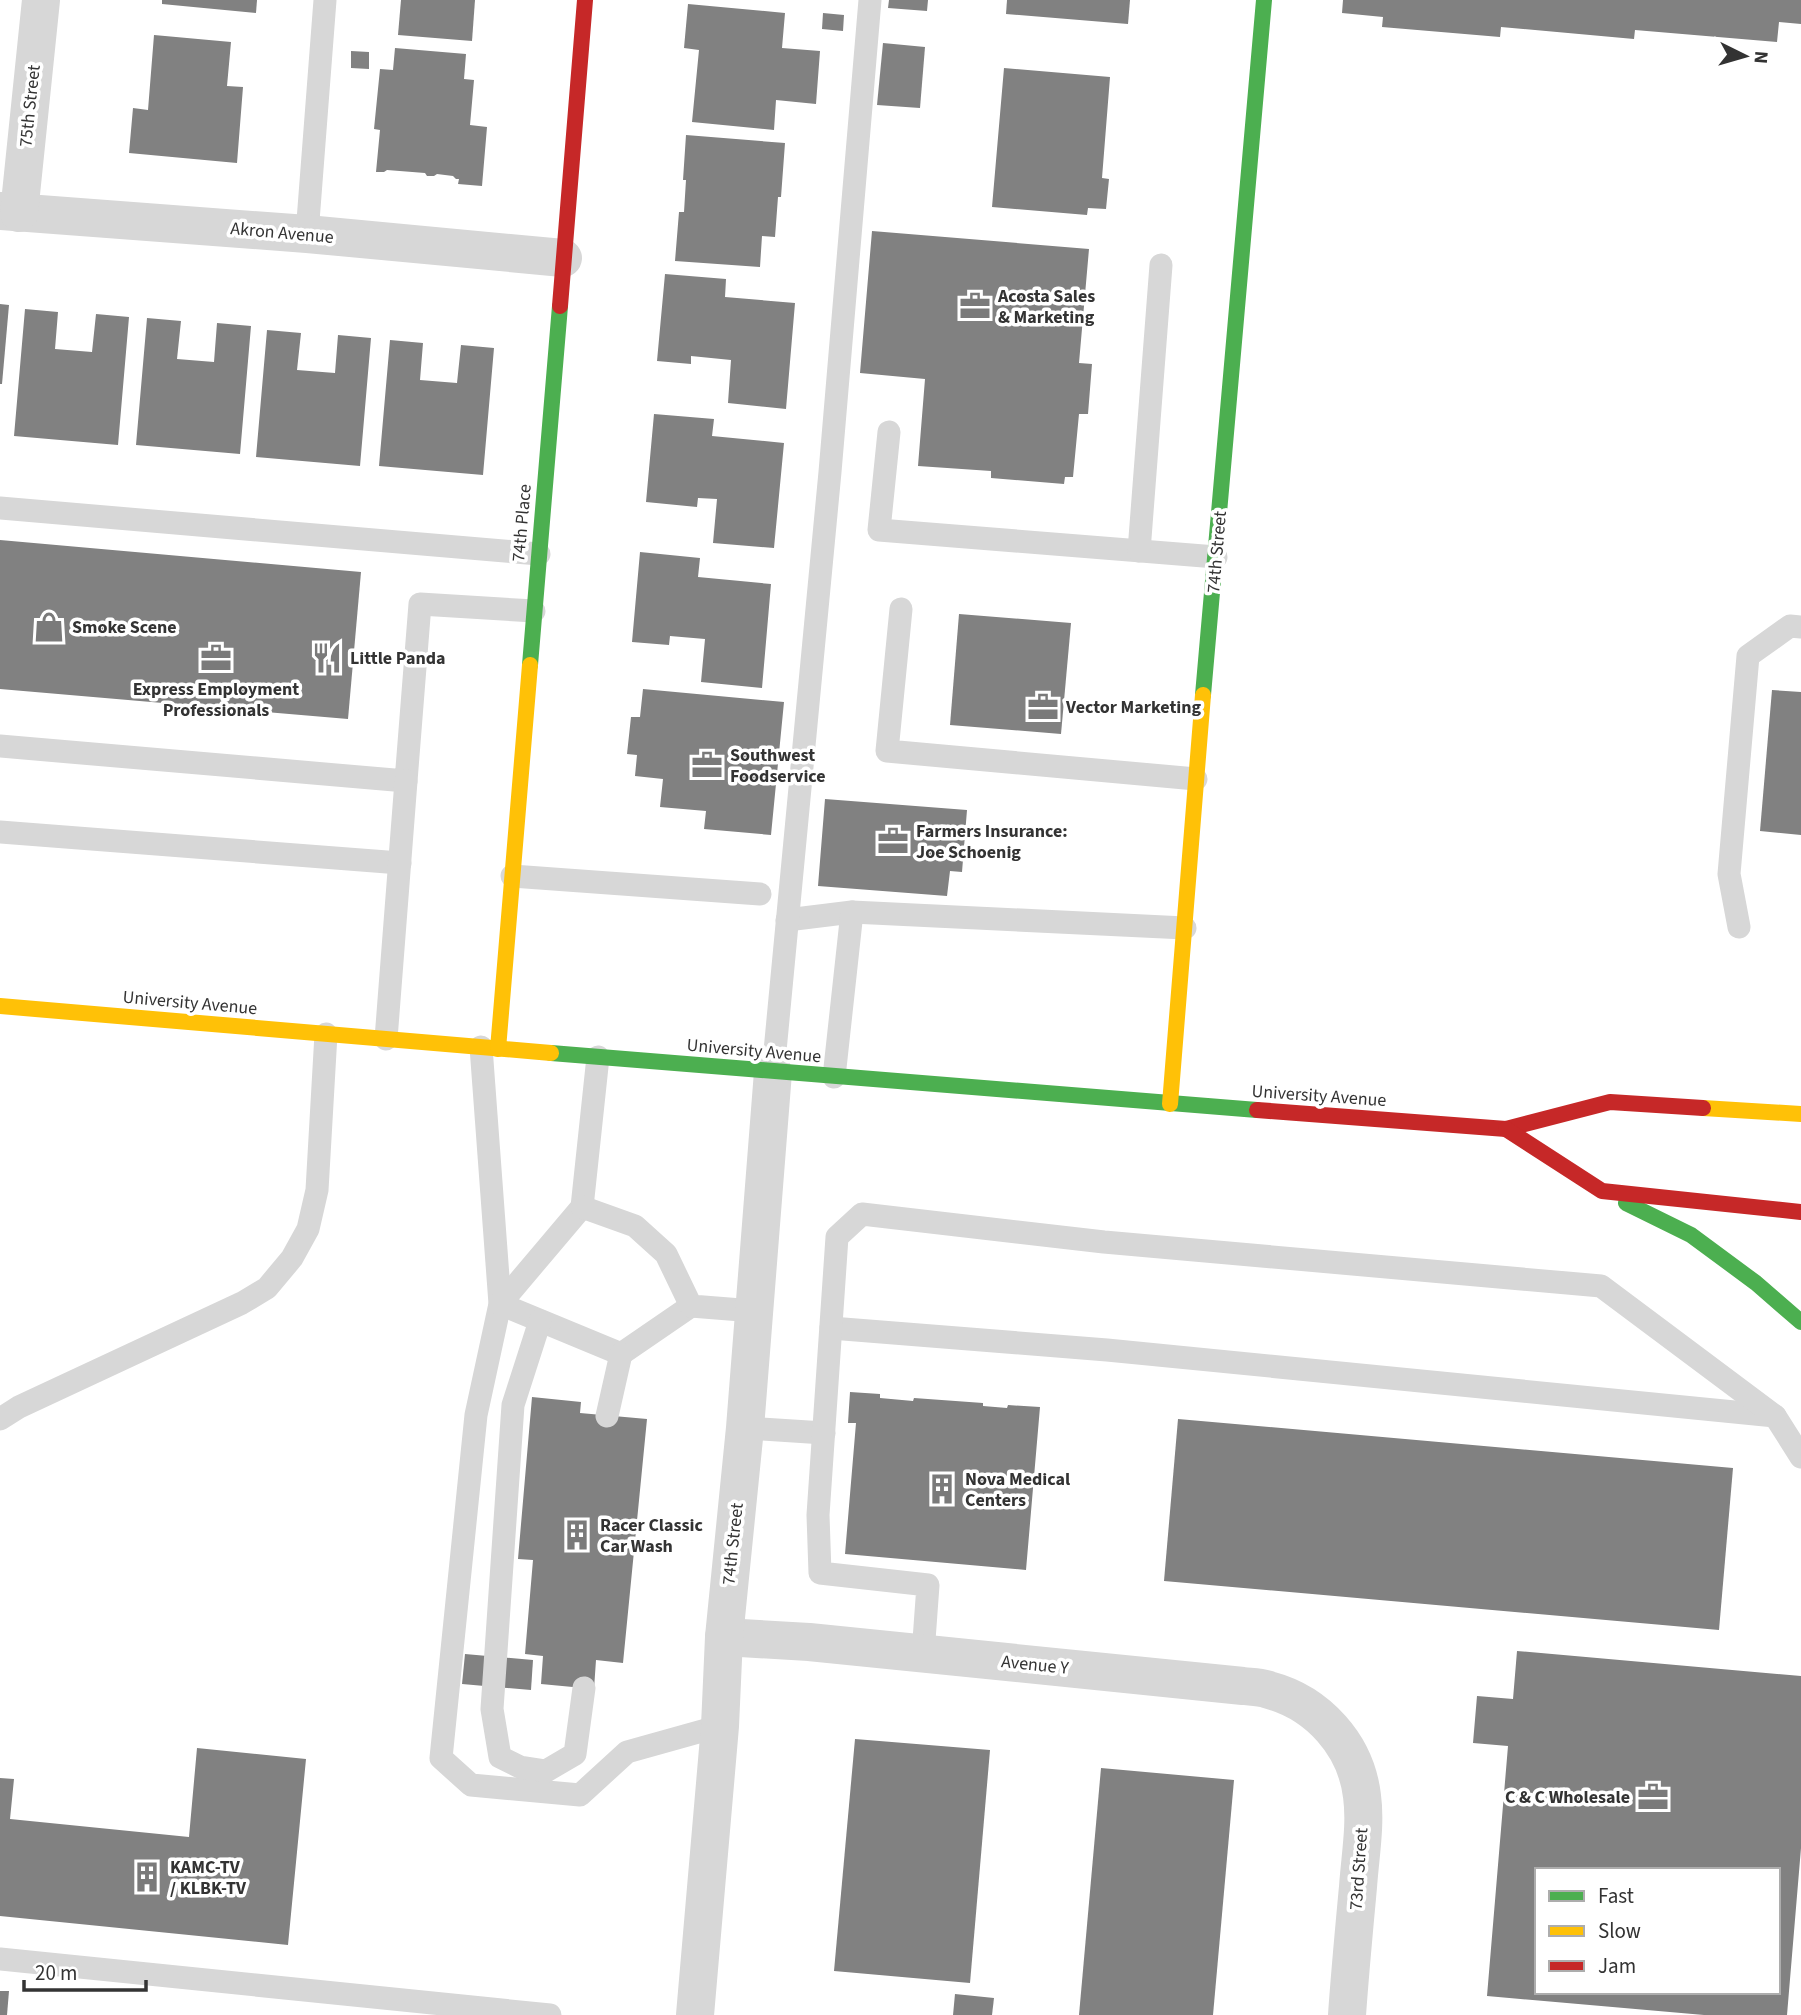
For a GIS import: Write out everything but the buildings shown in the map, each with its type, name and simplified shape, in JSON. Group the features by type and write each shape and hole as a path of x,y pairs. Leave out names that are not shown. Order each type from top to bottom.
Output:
{"main road":[{"name":"74th Place","path":"490,1048 512,876 584,0"},
{"name":"74th Street","path":"1170,1104 1264,0"},
{"name":"University Avenue","path":"0,1006 834,1077 1506,1129 1610,1102 1801,1114"},
{"path":"1759,1111 1801,1103"},
{"name":"University Avenue","path":"1506,1129 1602,1192 1801,1212"},
{"path":"1602,1192 1690,1235 1756,1283 1801,1322"}],"street":[{"name":"75th Street","path":"9,212 41,0"},
{"name":"Akron Avenue","path":"9,212 307,234 564,258"},
{"name":"74th Street","path":"695,2015 720,1726 724,1637 773,1072"},
{"name":"Avenue Y","path":"724,1637 809,1642 1268,1689 1309,1708 1334,1729"},
{"name":"73rd Street","path":"1334,1729 1348,1750 1357,1771 1363,1797 1363,1829 1347,2015"}],"lane":[{"path":"307,234 325,0"},
{"path":"773,1072 830,472 870,0"},
{"path":"1139,551 1161,265"},
{"path":"889,432 880,530 1216,557"},
{"path":"0,508 539,554"},
{"path":"386,1039 420,604 534,611"},
{"path":"901,609 887,751 1196,779"},
{"path":"1739,927 1729,874 1748,656 1790,626 1801,627"},
{"path":"0,746 406,780"},
{"path":"0,831 400,863"},
{"path":"512,876 760,894"},
{"path":"787,920 852,912 1185,928"},
{"path":"834,1077 852,912"},
{"path":"0,1419 19,1407 242,1303 267,1288 292,1258 308,1229 317,1189 326,1034"},
{"path":"490,1048 500,1304 476,1415 441,1758 471,1785 580,1795 627,1752 720,1726"},
{"path":"500,1304 582,1207 597,1057"},
{"path":"582,1207 635,1226 666,1254 691,1306"},
{"path":"923,1654 928,1585 820,1573 818,1515 837,1237 862,1214 1104,1242 1601,1286 1775,1416 1801,1457"},
{"path":"500,1304 621,1354"},
{"path":"607,1416 621,1354 691,1306 754,1311"},
{"path":"540,1321 513,1405 492,1709 500,1756 520,1767 546,1771 575,1754 584,1688"},
{"path":"831,1328 1121,1351 1775,1416"},
{"path":"744,1428 824,1433"},
{"path":"0,1959 550,2015"}],"traffic: fast":[{"path":"1203,695 1264,0"},
{"path":"530,665 560,306"},
{"path":"551,1053 1257,1110"},
{"path":"1626,1203 1691,1235 1756,1283 1801,1322"}],"traffic: slow":[{"path":"498,1049 530,665"},
{"path":"1170,1104 1203,695"},
{"path":"0,1006 551,1053"},
{"path":"1703,1108 1801,1114"}],"traffic: jam":[{"path":"560,306 585,0"},
{"path":"1257,1110 1506,1129 1610,1102 1703,1108"},
{"path":"1506,1129 1602,1191 1801,1212"}],"place":[{"name":"Acosta Sales & Marketing","path":"975,306"},
{"name":"Smoke Scene","path":"49,627"},
{"name":"Express Employment Professionals","path":"216,658"},
{"name":"Little Panda","path":"327,658"},
{"name":"Vector Marketing","path":"1043,707"},
{"name":"Southwest Foodservice","path":"707,765"},
{"name":"Farmers Insurance: Joe Schoenig","path":"893,841"},
{"name":"Nova Medical Centers","path":"942,1489"},
{"name":"Racer Classic Car Wash","path":"577,1535"},
{"name":"C & C Wholesale","path":"1653,1797"},
{"name":"KAMC-TV / KLBK-TV","path":"147,1877"}]}
